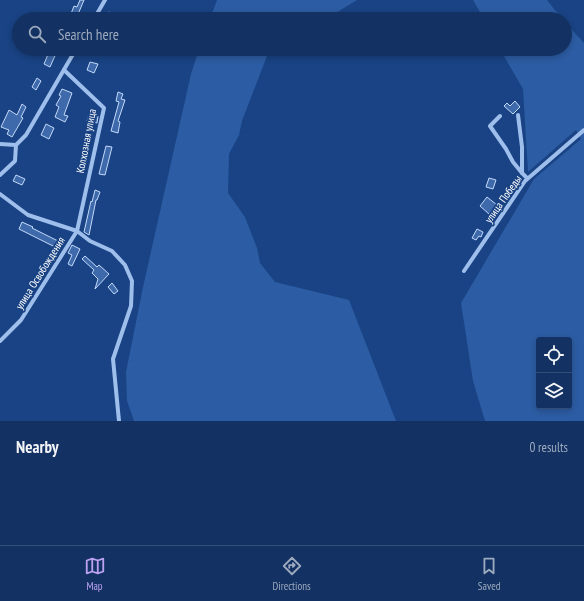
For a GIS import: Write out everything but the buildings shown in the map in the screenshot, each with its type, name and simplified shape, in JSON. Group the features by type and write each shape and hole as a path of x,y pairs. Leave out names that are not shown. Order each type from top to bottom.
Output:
{"street":[{"path":"98,12 105,0"},
{"path":"0,175 15,161 16,145 26,135 72,56"},
{"name":"Колхозная улица","path":"64,70 104,108 77,231"},
{"path":"518,115 522,147 522,173"},
{"path":"500,116 490,126 513,162 527,178"},
{"name":"улица Победы","path":"464,271 527,178 584,130"},
{"path":"0,144 16,145"},
{"name":"улица Освобождения","path":"0,194 28,215 77,231 90,241 112,251 125,265 132,281 131,306 113,359 119,421"},
{"name":"улица Освобождения","path":"0,341 20,320 77,231"}],"shaded area":[{"path":"217,0 357,0 337,12 213,12"},
{"path":"473,0 547,0 556,12 480,12"},
{"path":"572,30 584,43 584,421 485,421 473,381 461,303 534,179 581,139 576,130 528,172 523,89 504,56 572,56"},
{"path":"197,56 267,56 242,121 239,135 229,154 228,193 245,217 257,248 260,263 275,282 349,300 396,421 134,421 127,401 126,372 143,287 191,74"}]}
